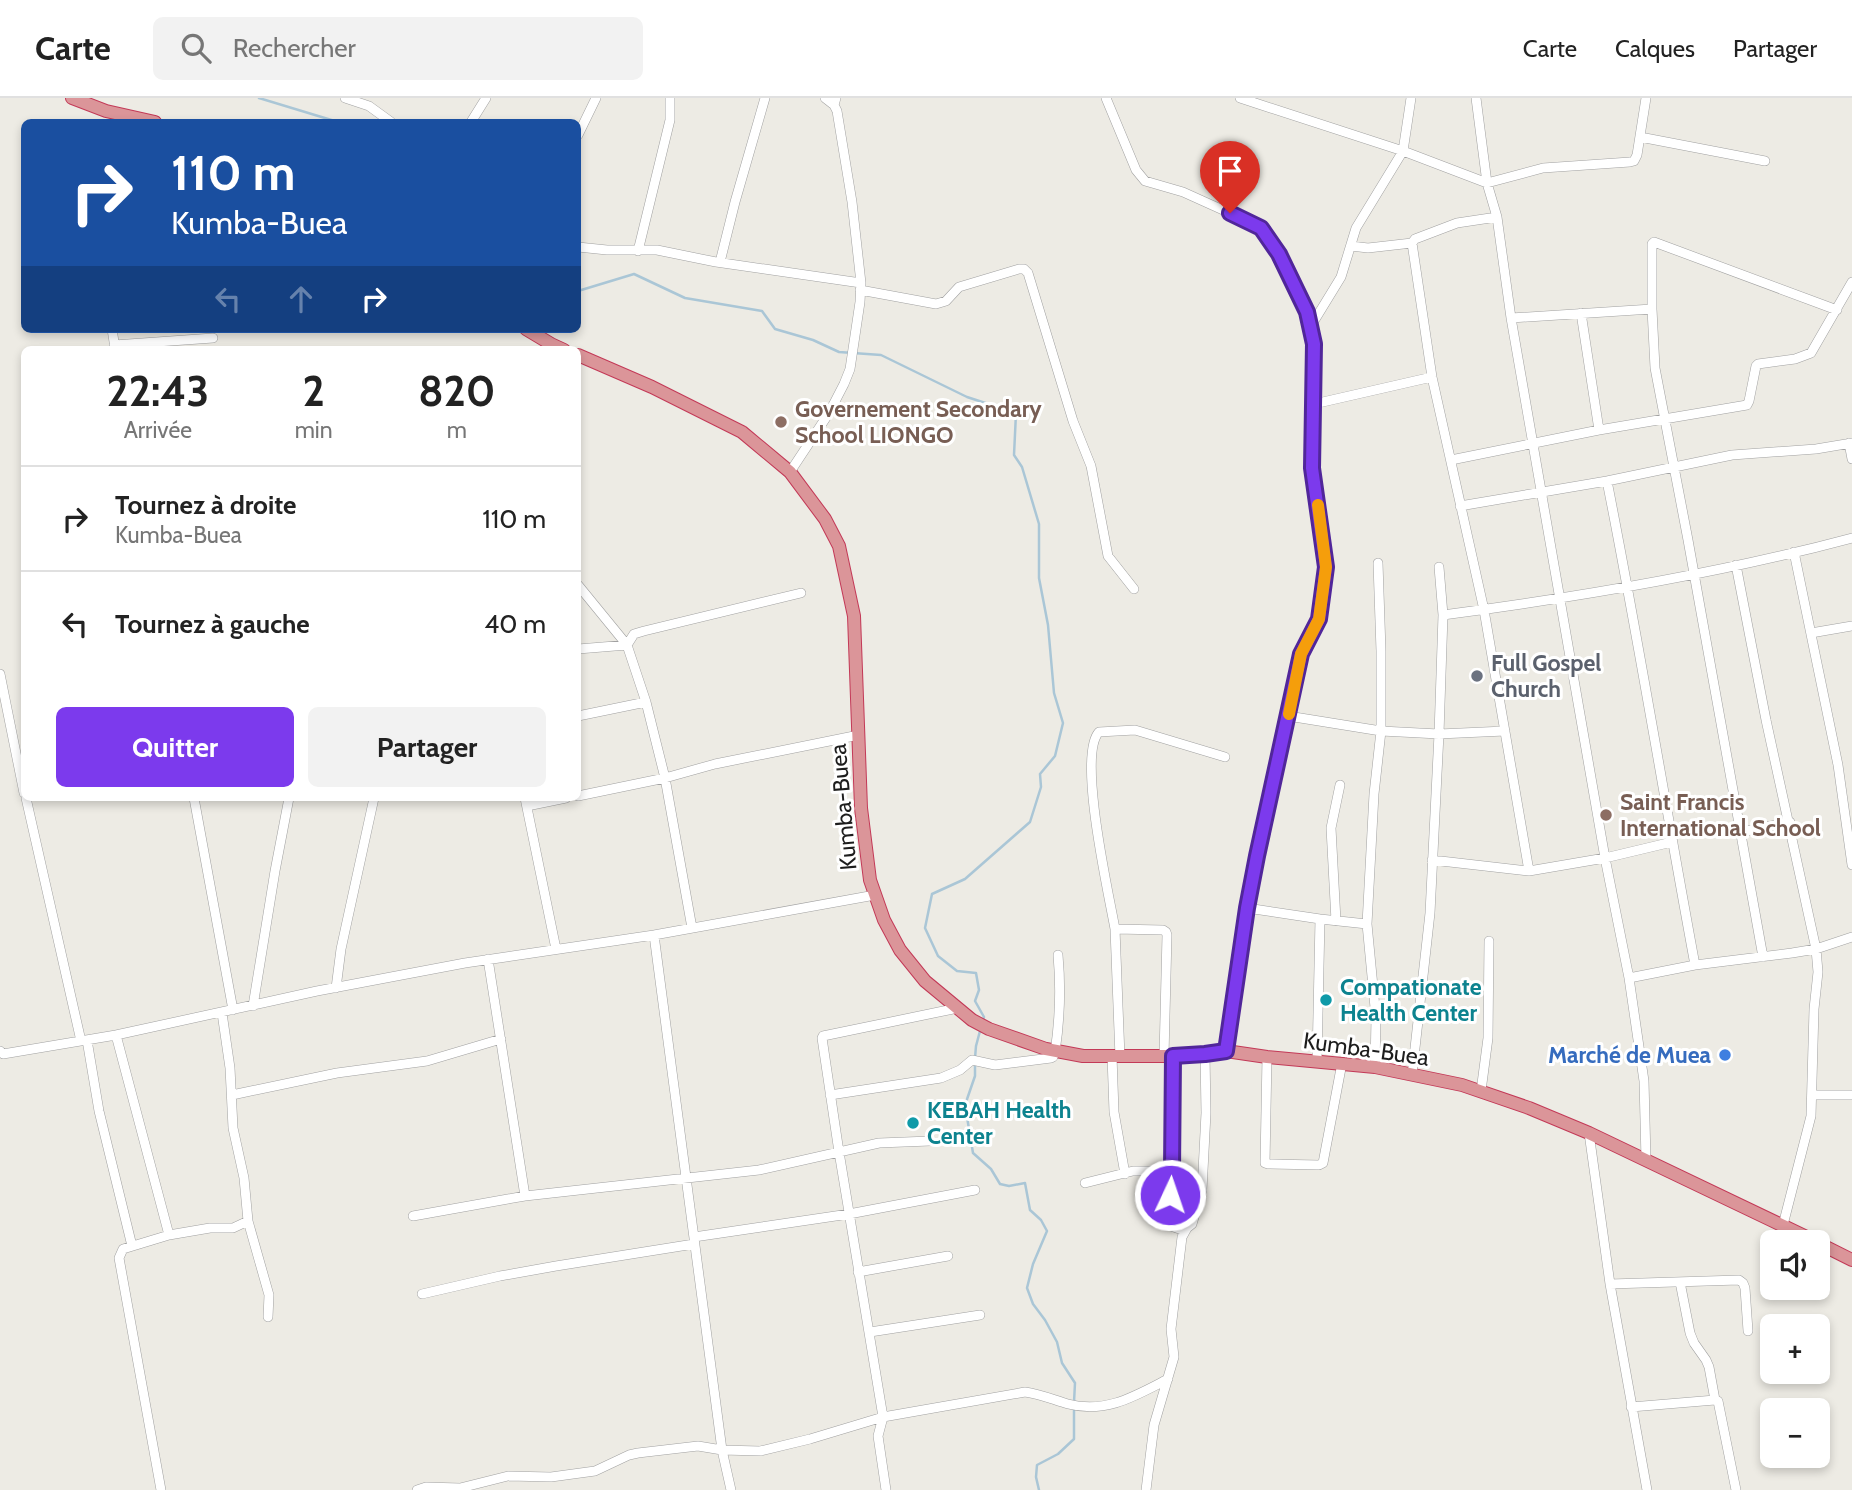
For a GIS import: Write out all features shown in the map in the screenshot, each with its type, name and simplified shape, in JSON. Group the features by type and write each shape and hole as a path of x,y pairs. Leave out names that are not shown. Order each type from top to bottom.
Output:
{"highway":[{"path":"72,98 106,111 142,119"},
{"path":"533,333 556,346"},
{"name":"Kumba-Buea","path":"581,356 652,387 742,432 790,472 825,519 839,546 854,616 862,817 869,873 875,895 900,950 925,981 972,1020 989,1029 1055,1052 1083,1056 1168,1056 1226,1051 1375,1067 1462,1085 1529,1108 1589,1133 1793,1230"},
{"name":"Kumba-Buea","path":"1830,1249 1852,1260"}],"street":[{"path":"345,98 371,102 388,119"},
{"path":"473,119 486,98"},
{"path":"581,129 596,98"},
{"path":"638,251 670,120 670,98"},
{"path":"720,262 765,98"},
{"path":"790,472 829,413 850,369 861,287 838,111 835,101 825,98"},
{"path":"1106,98 1136,170 1145,181 1183,192 1261,228 1279,254 1307,312 1314,344 1312,468 1326,567 1319,619 1301,654 1247,908 1226,1051"},
{"path":"1240,98 1254,100 1487,183 1543,168 1634,160 1646,98"},
{"path":"1311,326 1341,277 1359,224 1402,151 1411,98"},
{"path":"1476,98 1487,183 1497,217 1511,317 1605,858 1629,978 1644,1081 1646,1160"},
{"path":"1640,137 1765,161"},
{"path":"1351,246 1368,248 1412,243 1415,239 1457,223 1497,217"},
{"path":"1763,957 1655,368 1651,244 1653,242 1838,306 1852,308"},
{"path":"1412,243 1432,377 1484,610 1529,871"},
{"path":"581,247 657,250 861,287 936,304 946,301 959,287 1024,269 1032,279 1073,421 1091,466 1108,556 1134,589"},
{"path":"1451,460 1599,430 1747,405 1756,366 1795,359 1811,353 1852,282"},
{"path":"1511,317 1652,309"},
{"path":"1581,313 1599,430"},
{"path":"126,346 213,338"},
{"path":"1314,404 1432,377"},
{"path":"1460,506 1607,481 1732,455 1816,449 1851,443 1852,459"},
{"path":"1607,481 1695,965"},
{"path":"1443,615 1561,599 1694,574 1852,538"},
{"path":"1794,552 1838,765 1852,865"},
{"path":"1375,1067 1376,1017 1367,924 1374,794 1381,731 1378,563"},
{"path":"1736,565 1766,720 1816,949 1818,972 1814,1009 1811,1116 1783,1225"},
{"path":"1412,1075 1430,913 1440,734 1443,615 1438,567"},
{"path":"581,589 627,645 646,702 665,778 691,928"},
{"path":"627,645 634,634 644,631 801,593"},
{"path":"1811,634 1852,626"},
{"path":"581,649 627,645"},
{"path":"0,674 21,776"},
{"path":"581,715 646,702"},
{"path":"1288,716 1381,731 1440,734 1505,731"},
{"path":"1125,1174 1114,1112 1115,929 1093,802 1094,737 1099,732 1135,730 1225,757"},
{"path":"581,795 665,778 715,764 859,735"},
{"path":"1336,921 1331,828 1340,785"},
{"path":"26,801 132,1246"},
{"path":"195,801 233,1010"},
{"path":"253,1006 288,801"},
{"path":"336,988 342,942 373,801"},
{"path":"526,802 556,949"},
{"path":"1741,832 1790,822"},
{"path":"1432,860 1529,871 1605,858 1672,842"},
{"path":"1,1053 116,1035 336,988 488,960 654,935 875,895"},
{"path":"1247,908 1367,924"},
{"path":"1317,1061 1320,919"},
{"path":"1115,929 1166,932 1172,1171 1167,1223 1185,1231"},
{"path":"654,935 722,1450 731,1490"},
{"path":"1629,978 1695,965 1816,949 1852,937"},
{"path":"1481,1091 1488,1038 1489,942"},
{"path":"830,1095 942,1078 960,1070 972,1060 995,1065 1051,1058 1055,1052 1060,990 1058,955"},
{"path":"488,960 525,1196"},
{"path":"886,1490 878,1436 883,1417 822,1040 823,1035 958,1008"},
{"path":"222,1013 230,1068 233,1128 244,1178 248,1222 269,1295 268,1317"},
{"path":"116,1035 169,1235"},
{"path":"232,1095 337,1073 427,1061 501,1040"},
{"path":"1146,1490 1154,1425 1174,1357 1172,1321 1182,1237 1192,1224 1202,1190 1206,1113 1205,1054"},
{"path":"1268,1057 1265,1163 1268,1164 1323,1163 1342,1063"},
{"path":"1812,1095 1852,1095"},
{"path":"1589,1133 1610,1284 1647,1490"},
{"path":"413,1216 525,1196 759,1170 879,1143 930,1141"},
{"path":"1085,1182 1133,1171 1172,1171"},
{"path":"422,1294 500,1276 975,1190"},
{"path":"160,1490 118,1258 123,1249 169,1235 210,1228 233,1228 248,1222"},
{"path":"858,1272 948,1256"},
{"path":"1610,1284 1739,1280 1745,1288 1748,1331"},
{"path":"1680,1282 1693,1343 1706,1360 1715,1400 1720,1405 1736,1490"},
{"path":"870,1332 980,1315"},
{"path":"416,1490 426,1487 460,1488 508,1476 551,1477 595,1471 629,1455 698,1446 760,1451 883,1417 1025,1392 1070,1405 1107,1405 1124,1401 1168,1379"},
{"path":"1631,1407 1715,1400"}],"waterway":[{"path":"259,98 328,119"},
{"path":"581,290 634,274 685,298 762,311 775,329 813,340 839,352 881,355 967,397 1016,413 1014,455 1022,467 1039,524 1039,578 1048,625 1054,693 1063,723 1055,756 1040,774 1041,787 1030,822 965,879 932,894 925,928 938,956 957,971 976,973 979,990 975,1001 984,1017 983,1021"},
{"path":"975,1058 980,1031"},
{"path":"975,1065 975,1076 965,1105 973,1153 991,1169 1000,1184 1009,1186 1025,1183 1030,1210 1041,1220 1047,1231 1033,1264 1027,1288 1033,1304 1057,1342 1062,1363 1075,1383 1074,1402"},
{"path":"1039,1490 1037,1465 1058,1454 1074,1439 1074,1408"}],"slow traffic":[{"path":"1289,714 1301,654 1319,619 1326,559 1318,505"}],"place":[{"name":"Governement Secondary School LIONGO","path":"781,422"},
{"name":"Full Gospel Church","path":"1477,676"},
{"name":"Saint Francis International School","path":"1606,815"},
{"name":"Compationate Health Center","path":"1326,1000"},
{"name":"Marché de Muea","path":"1725,1055"},
{"name":"KEBAH Health Center","path":"913,1123"}],"route":[{"path":"1170,1195 1173,1056 1226,1051 1257,856 1301,654 1319,619 1326,567 1312,468 1314,344 1307,312 1279,254 1261,228 1230,213"}]}
